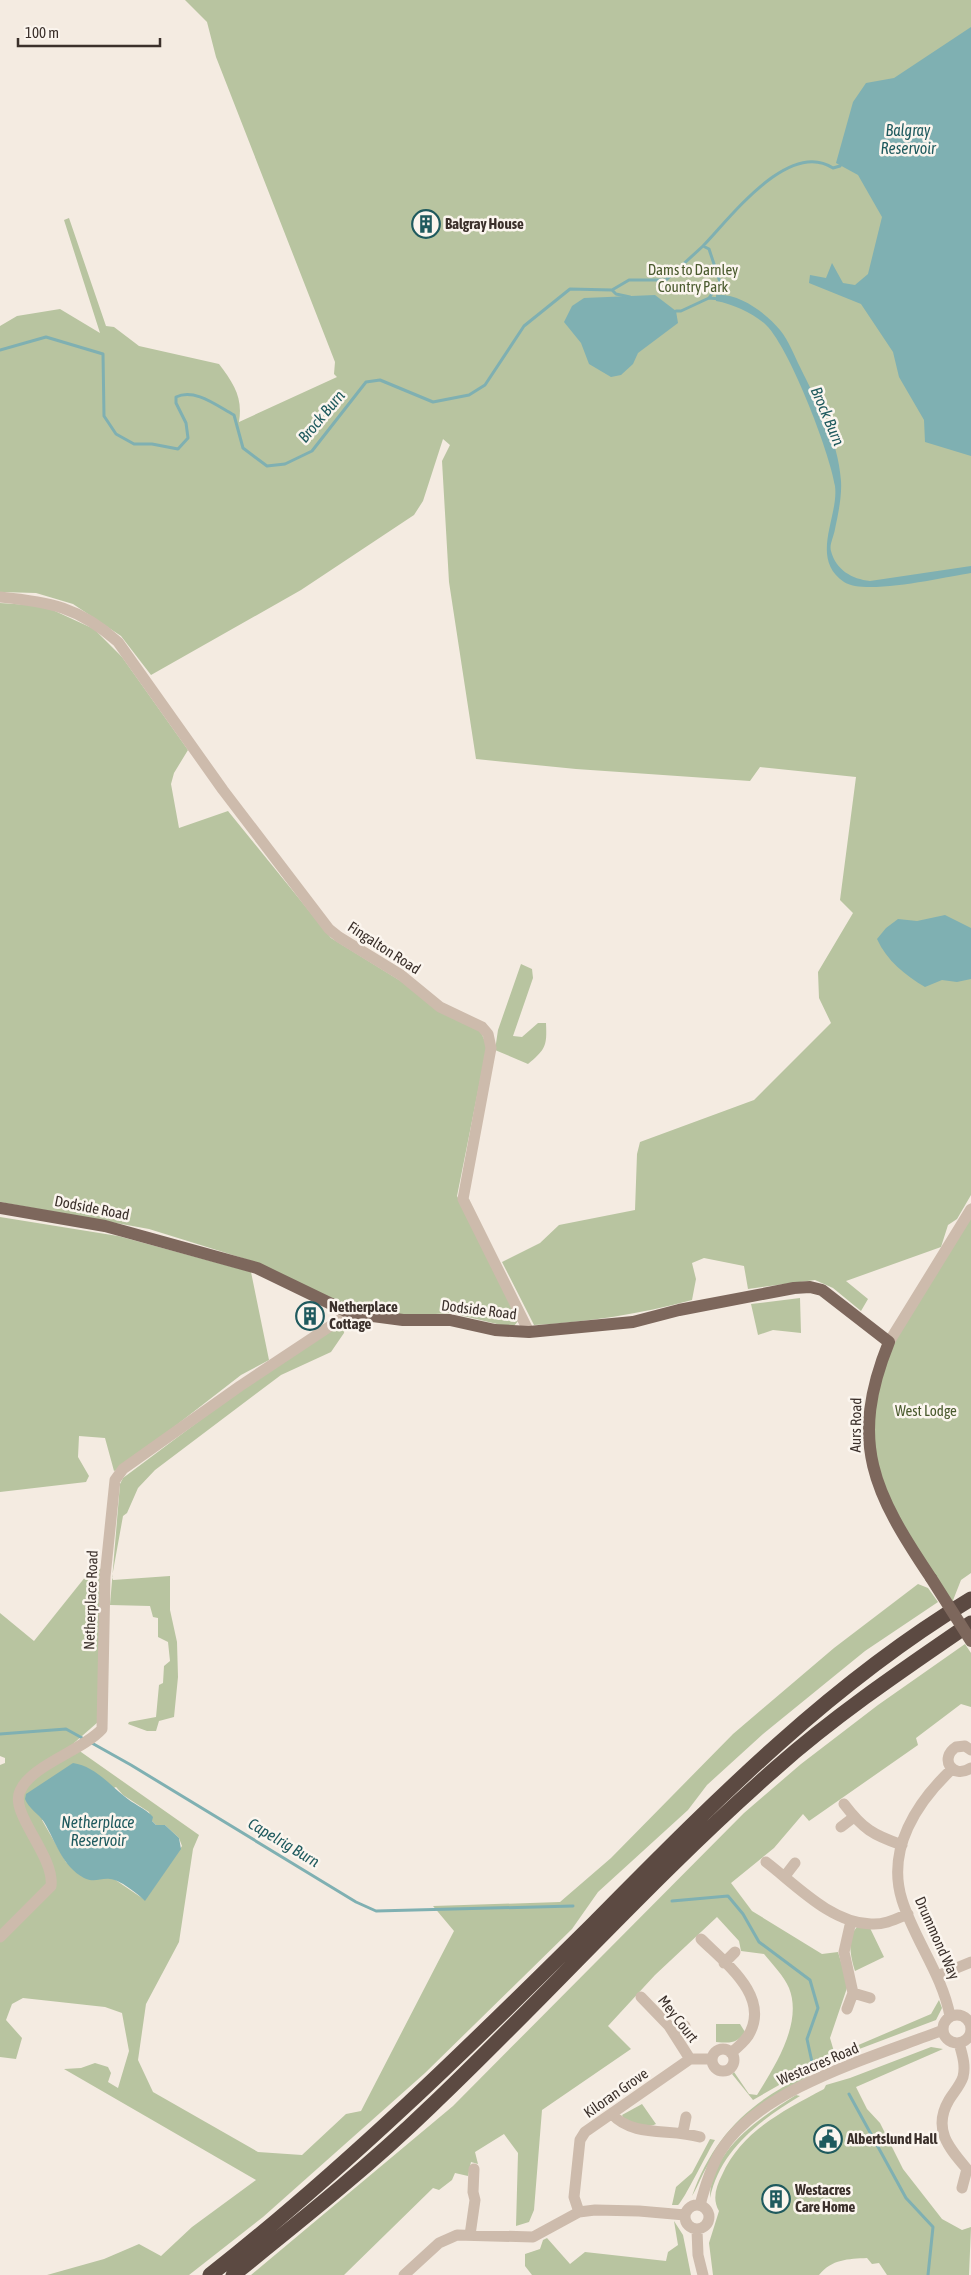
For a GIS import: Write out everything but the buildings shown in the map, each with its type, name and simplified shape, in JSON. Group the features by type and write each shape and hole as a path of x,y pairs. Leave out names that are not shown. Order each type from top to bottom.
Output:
{"highway":[{"path":"210,2275 381,2130 683,1833 793,1731 876,1664 971,1599"},
{"path":"233,2275 337,2191 429,2109 722,1817 776,1767 859,1700 971,1623"}],"main road":[{"name":"Dodside Road","path":"0,1208 105,1226 257,1268 350,1312 376,1318 450,1320 495,1330 529,1332 633,1322 742,1297 810,1287 832,1296 889,1342"},
{"name":"Aurs Road","path":"889,1342 878,1371 870,1402 868,1428 873,1469 894,1522 971,1641"}],"street":[{"name":"Fingalton Road","path":"0,597 63,606 103,628 118,642 223,790 329,929 338,937 401,975 440,1007 482,1027 488,1034 491,1048 463,1198 529,1332"},
{"name":"Aurs Road","path":"889,1342 971,1209"},
{"name":"Netherplace Road","path":"0,1937 51,1886 53,1875 20,1810 17,1798 20,1789 34,1774 92,1740 102,1729 105,1576 115,1480 123,1469 177,1430 350,1312"},
{"path":"971,1750 960,1746 952,1749 948,1759 952,1769 961,1772 971,1768"},
{"name":"Drummond Way","path":"950,2016 946,1996 908,1914 899,1881 902,1845 910,1823 921,1802 952,1769"},
{"path":"844,1804 854,1817 874,1835 902,1845"},
{"path":"841,1827 854,1817"},
{"path":"766,1862 824,1906 851,1921 880,1923 908,1914"},
{"path":"785,1876 795,1863"},
{"path":"846,2009 853,1993 844,1952 851,1921"},
{"path":"701,1939 746,1985 752,1997 754,2010 752,2028 747,2038 731,2053"},
{"path":"724,1963 735,1952"},
{"path":"937,1976 971,1962"},
{"path":"853,1993 870,1998"},
{"name":"Mey Court","path":"642,1997 674,2034 690,2060"},
{"path":"950,2016 963,2016 971,2026 969,2035 959,2043 946,2038 943,2030 944,2022 950,2016"},
{"path":"674,2034 685,2026"},
{"name":"Westacres Road","path":"700,2205 708,2175 721,2151 741,2126 772,2102 804,2084 943,2030"},
{"path":"959,2043 966,2081 948,2102 942,2124 948,2147 969,2168 962,2188"},
{"path":"711,2059 715,2052 721,2049 731,2053"},
{"path":"711,2059 716,2069 726,2071 734,2063 731,2053"},
{"path":"690,2060 711,2059"},
{"name":"Kiloran Grove","path":"579,2212 574,2197 580,2140 585,2132 690,2060"},
{"path":"612,2114 620,2124 632,2128 683,2132 700,2137"},
{"path":"683,2132 686,2117"},
{"path":"470,2176 475,2200 470,2235"},
{"path":"700,2205 706,2209 710,2218 707,2225 697,2230 689,2227 685,2215 692,2206 700,2205"},
{"path":"404,2275 438,2243 452,2236 533,2237 579,2212 609,2209 685,2215"},
{"path":"697,2230 698,2255 703,2275"}],"green space":[{"name":"Dams to Darnley Country Park","path":"185,0 971,0 971,1195 957,1219 948,1225 941,1247 846,1281 868,1299 861,1311 833,1288 815,1280 748,1289 744,1266 704,1258 692,1263 696,1279 692,1300 614,1317 534,1325 502,1262 540,1243 559,1225 635,1210 637,1154 640,1142 754,1100 831,1023 819,998 818,972 853,913 840,900 856,777 760,767 750,781 576,769 476,759 449,582 442,461 450,445 443,439 423,501 414,515 301,590 151,675 121,636 73,604 36,593 0,592 0,326 17,316 60,309 100,333 64,220 69,218 106,326 114,327 139,346 219,364 236,391 240,405 239,422 337,377 334,374 335,362 216,57 207,22"},
{"path":"0,603 44,606 94,629 122,657 188,750 174,773 171,784 179,828 228,811 331,938 480,1030 487,1046 457,1196 518,1315 518,1321 514,1326 501,1325 451,1313 389,1317 346,1306 252,1261 149,1229 0,1202"},
{"path":"521,964 532,969 533,978 513,1036 522,1037 538,1023 546,1023 544,1046 539,1054 528,1064 495,1050 498,1030"},
{"name":"West Lodge","path":"971,1203 971,1573 961,1580 950,1608 913,1551 870,1454 880,1365"},
{"path":"0,1217 118,1236 251,1272 269,1360 241,1375 121,1468 114,1471 105,1438 79,1436 78,1457 89,1476 86,1482 0,1492"},
{"path":"800,1298 801,1333 773,1330 758,1335 751,1304"},
{"path":"345,1321 344,1333 331,1352 281,1375 155,1470 138,1488 127,1513 123,1516 113,1574 120,1484 123,1478 246,1386"},
{"path":"102,1568 98,1722 74,1743 81,1752 199,1835 193,1849 179,1942 146,2004 138,2060 153,2092 258,2152 302,2155 346,2114 361,2111 454,1931 433,1906 560,1902 611,1858 733,1734 834,1648 918,1584 928,1588 938,1602 865,1651 763,1734 707,1785 688,1810 598,1892 572,1929 425,2073 263,2217 189,2275 47,2275 104,2259 139,2244 161,2256 192,2227 256,2180 64,2069 81,2068 95,2063 108,2067 111,2073 108,2082 118,2088 129,2051 122,2013 105,2007 23,1998 12,2004 6,2020 22,2038 16,2059 0,2057 0,1765 5,1763 5,1758 0,1756 0,1613 34,1641 86,1576","holes":["116,1787 123,1795 149,1812 152,1821 156,1825 165,1825 179,1838 182,1846 145,1900 114,1879 73,1868 66,1862 42,1820"]},
{"path":"170,1576 170,1610 177,1642 178,1677 174,1717 159,1721 156,1731 147,1731 128,1724 129,1722 156,1717 159,1685 163,1683 164,1666 170,1661 168,1642 158,1637 158,1618 153,1617 150,1606 110,1605 112,1578 113,1580"},
{"path":"965,1644 971,1653 971,1707 961,1704 916,1738 918,1745 809,1821 803,1814 774,1848 731,1883 752,1911 822,1954 838,1952 848,1985 830,2038 835,2055 931,2014 939,2000 942,2008 936,2020 809,2068 753,2100 732,2074 734,2072 749,2094 757,2095 772,2071 785,2044 790,2030 792,2001 787,1984 764,1954 741,1951 739,1941 717,1917 655,1975 608,2026 631,2049 542,2110 534,2210 529,2222 516,2226 518,2153 504,2134 475,2152 478,2164 471,2162 468,2176 455,2173 452,2180 439,2190 433,2188 344,2275 251,2275 453,2106 744,1813 801,1764 878,1705"},
{"path":"857,1927 870,1928 884,1957 855,1971 850,1942"},
{"path":"716,2024 740,2024 745,2032 739,2039 733,2042 716,2042"},
{"path":"931,2047 943,2049 856,2087 867,2109 880,2123 903,2169 942,2219 962,2230 971,2227 969,2275 887,2275 879,2263 872,2264 867,2258 835,2263 819,2275 713,2275 709,2243 719,2211 715,2198 717,2188 730,2160 752,2134 779,2114 824,2089 826,2085 850,2078"},
{"path":"806,2075 810,2076 779,2093 754,2112 732,2134 710,2162 692,2196 711,2156 736,2123 767,2097"},
{"path":"796,2095 800,2096 770,2115 732,2151 715,2181 710,2198 712,2181 718,2165 728,2150 753,2125"},
{"path":"642,2104 656,2124 647,2126 632,2124 622,2115"},
{"path":"710,2139 715,2140 681,2202 678,2205 672,2205 676,2187 692,2173"},
{"path":"674,2221 683,2235 691,2275 532,2275 525,2266 525,2254 540,2249 543,2240 547,2238 570,2264 585,2252 666,2261 668,2252 678,2245"}],"water":[{"name":"Balgray Reservoir","path":"971,27 971,456 925,442 924,420 899,377 893,352 861,304 809,283 810,275 826,278 832,263 843,283 855,285 868,274 882,217 858,175 836,163 853,102 866,83 894,78"},
{"path":"655,295 676,311 678,323 638,353 633,364 621,375 611,377 589,364 581,343 564,322 572,306 584,298"},
{"path":"716,295 734,297 751,305 774,324 789,343 820,408 836,451 841,481 840,499 831,549 833,558 841,568 851,576 870,581 971,566 971,573 905,584 869,587 854,586 844,582 834,572 828,561 827,549 835,498 835,486 825,449 807,400 785,352 774,334 753,315 729,304 716,301"},
{"path":"945,915 971,928 971,979 957,982 942,980 925,987 910,978 891,961 877,939 886,928 898,919 917,921"},
{"name":"Netherplace Reservoir","path":"73,1763 88,1768 107,1781 150,1814 153,1817 152,1821 156,1825 165,1825 179,1838 181,1849 145,1901 118,1881 110,1879 91,1880 76,1873 60,1853 44,1822 25,1799 26,1794"}],"waterway":[{"name":"Brock Burn","path":"703,246 745,201 780,172 798,164 816,162 833,168 840,166"},
{"name":"Brock Burn","path":"0,350 46,337 103,354 104,416 116,434 134,444 152,444 178,449 188,438 186,423 176,403 176,397 183,395 198,396 234,415 243,448 267,466 285,464 312,451 366,382 380,380 433,402 469,395 485,385 524,326 570,289 612,290 629,280 666,280 703,246 709,249 720,282 709,298 720,299"},
{"path":"612,290 616,294 630,297"},
{"path":"676,311 681,311 709,298"},
{"name":"Capelrig Burn","path":"0,1734 66,1729 84,1739"},
{"name":"Capelrig Burn","path":"90,1742 356,1902 376,1911 573,1906"},
{"name":"Capelrig Burn","path":"672,1901 728,1896 743,1914 759,1942 810,1980 818,2008 807,2039 812,2062"},
{"name":"Capelrig Burn","path":"849,2094 906,2198 933,2227 928,2275"}],"place":[{"name":"Balgray House","path":"426,224"},
{"name":"Netherplace Cottage","path":"310,1316"},
{"name":"Albertslund Hall","path":"828,2139"},
{"name":"Westacres Care Home","path":"776,2199"}]}
